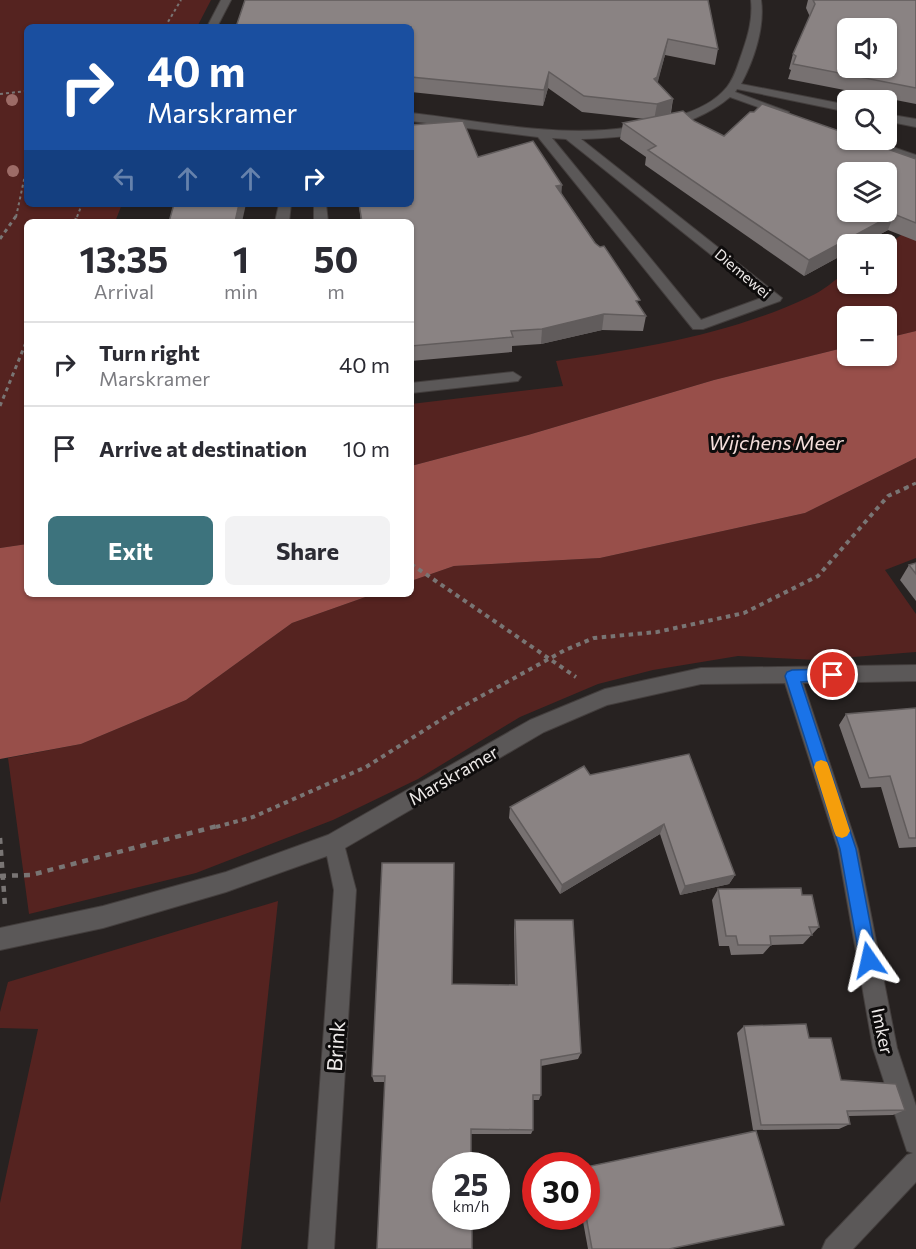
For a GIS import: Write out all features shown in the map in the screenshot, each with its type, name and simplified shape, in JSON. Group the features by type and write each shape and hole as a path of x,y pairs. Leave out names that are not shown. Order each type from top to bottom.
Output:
{"street":[{"path":"214,24 226,0"},
{"path":"414,117 543,135 639,130 677,121 707,109 731,89 750,43 759,12 756,0"},
{"path":"731,89 837,107"},
{"path":"731,89 793,116"},
{"path":"897,119 916,123"},
{"name":"Diemewei","path":"543,135 698,326 775,298 570,135"},
{"path":"890,150 916,159"},
{"path":"414,388 513,377"},
{"name":"Marskramer","path":"2,944 226,882 334,843 537,726 605,697 701,676 916,673"},
{"name":"Imker","path":"792,676 848,849 885,1048 916,1142"},
{"name":"Brink","path":"321,1249 345,890 334,843"},
{"path":"835,1249 916,1164"}],"path":[{"path":"167,24 181,0"},
{"path":"0,94 24,91"},
{"path":"0,239 14,221 24,183"},
{"path":"0,406 24,347"},
{"path":"0,838 2,876 31,875 253,817 366,767 458,709 594,638 657,632 744,613 818,576 888,496 916,483"},
{"path":"414,566 550,659"}],"shaded area":[{"path":"0,0 211,0 199,24 24,24 24,207 121,207 116,219 24,219 24,544 0,548"},
{"path":"904,233 916,238 916,331 897,336 897,306 837,306 837,349 714,380 528,435 414,465 414,404 563,386 556,361 653,345 717,330 779,310 814,295 837,279 837,294 897,294 897,238"},
{"path":"916,458 916,558 885,570 916,614 916,652 816,660 738,656 653,670 598,684 520,717 418,779 333,820 196,873 29,914 8,758 81,744 186,700 292,623 366,597 414,597 414,580 454,566 600,558 805,513"},
{"path":"278,901 241,1249 0,1249 0,1203 38,1029 0,1028 0,1012 8,982"}],"water":[{"name":"Wijchens Meer","path":"916,331 916,458 805,513 600,558 454,566 414,580 414,465 528,435 714,380 837,349 837,366 897,366 897,336"},
{"path":"24,544 24,597 366,597 292,623 186,700 81,744 0,759 0,548"}],"building":[{"path":"245,0 708,0 718,49 668,39 657,77 654,79 673,99 657,104 584,96 549,72 544,90 414,77 414,24 237,24"},
{"path":"813,0 916,0 916,88 865,78 897,78 897,18 837,18 837,73 793,64 796,56 793,54 815,4"},
{"path":"762,104 837,130 837,150 890,150 916,159 916,223 897,215 897,162 837,162 837,222 879,222 857,234 837,234 837,245 809,260 648,150 656,146 623,123 683,111 694,121 724,136 750,112 754,112"},
{"path":"463,121 478,157 533,141 562,185 556,186 595,243 600,247 604,246 640,300 636,301 646,316 604,314 542,329 511,331 513,337 414,346 414,219 362,219 360,207 414,207 414,125"},
{"path":"173,207 238,207 236,219 170,219"},
{"path":"916,563 916,574 909,565"},
{"path":"916,708 916,838 909,838 890,776 869,778 846,714"},
{"path":"689,754 735,875 685,886 664,824 562,885 510,807 584,766 590,775"},
{"path":"382,863 454,863 452,984 517,985 515,920 573,920 581,1053 541,1060 541,1095 533,1095 533,1130 471,1129 471,1152 432,1152 432,1230 472,1230 472,1249 377,1249 385,1076 372,1076"},
{"path":"801,888 802,895 812,895 819,927 809,927 812,935 770,936 771,945 738,945 736,936 726,936 718,889"},
{"path":"806,1024 809,1038 831,1038 841,1080 896,1084 905,1110 847,1111 850,1124 761,1125 744,1026"},
{"path":"756,1131 784,1225 669,1249 592,1249 589,1230 600,1230 600,1164"}],"slow traffic":[{"path":"821,767 842,831"}],"route":[{"path":"833,675 792,676 848,849 869,960"}]}
